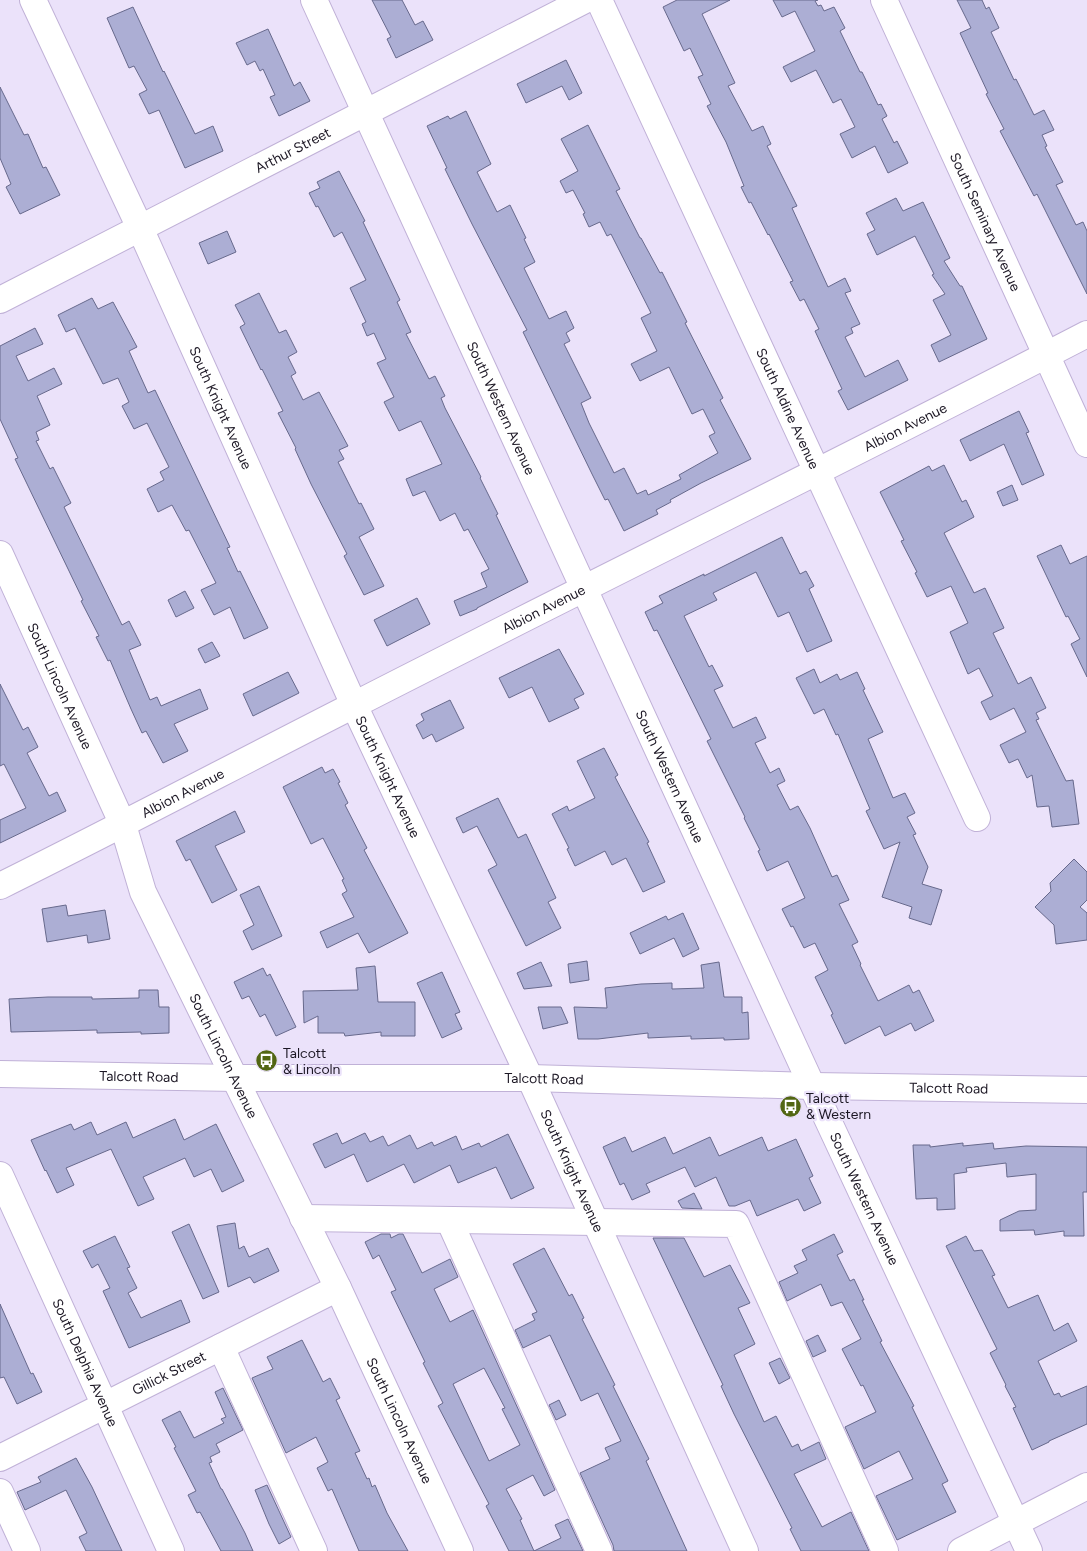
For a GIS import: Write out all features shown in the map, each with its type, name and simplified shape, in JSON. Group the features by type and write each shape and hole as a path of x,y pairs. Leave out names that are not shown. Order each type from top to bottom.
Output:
{"street":[{"name":"South Knight Avenue","path":"33,0 140,228 354,705 597,1222 745,1551"},
{"name":"South Western Avenue","path":"314,0 812,1086 1029,1551"},
{"name":"Arthur Street","path":"0,300 585,0"},
{"name":"South Aldine Avenue","path":"599,0 976,818"},
{"name":"South Seminary Avenue","path":"884,0 1087,444"},
{"name":"Albion Avenue","path":"0,886 1087,334"},
{"name":"South Lincoln Avenue","path":"0,554 123,825 143,892 338,1288 460,1551"},
{"name":"Talcott Road","path":"0,1074 236,1078 530,1078 812,1086 1087,1090"},
{"name":"South Delphia Avenue","path":"0,1175 9,1214 104,1406 171,1551"},
{"path":"303,1218 736,1224 886,1551"},
{"path":"450,1220 600,1551"},
{"name":"Gillick Street","path":"0,1458 338,1288"},
{"path":"221,1347 314,1551"},
{"path":"961,1551 1087,1486"},
{"path":"0,1492 28,1551"}],"building":[{"path":"372,0 402,0 415,25 423,21 433,40 396,58 387,39 391,37"},
{"path":"677,0 730,0 702,14 735,83 728,86 752,131 763,126 771,144 767,146 797,206 792,208 828,287 845,278 851,291 845,293 860,324 851,328 853,333 845,337 865,377 898,360 908,380 848,410 838,391 842,389 815,331 819,329 804,299 800,301 790,282 793,281 769,234 741,187 744,186 726,142 707,106 711,104 698,77 703,75 690,48 684,51 663,7"},
{"path":"773,0 818,0 815,1 818,6 821,5 824,11 834,7 845,28 840,31 878,105 881,104 887,116 882,119 894,143 897,141 908,163 888,173 875,146 852,158 840,134 855,127 841,99 833,103 816,70 791,82 783,67 815,51 795,11 782,17"},
{"path":"957,0 982,0 986,9 989,7 999,28 991,32 1014,80 1016,79 1034,115 1044,110 1054,130 1042,135 1047,146 1045,147 1063,182 1056,185 1076,225 1083,222 1087,231 1087,294 1037,194 1034,196 1000,131 1004,129 986,94 988,93 960,33 971,28"},
{"path":"133,7 163,72 195,134 213,126 223,151 185,168 159,110 149,114 139,94 147,90 134,66 129,68 107,18"},
{"path":"268,29 294,86 300,82 310,101 279,116 270,97 275,95 263,69 260,71 255,61 247,65 236,43"},
{"path":"566,60 582,93 569,100 562,86 526,103 517,84"},
{"path":"0,87 24,135 28,134 43,168 46,167 60,195 20,214 6,187 11,184 0,158"},
{"path":"466,111 491,164 477,172 497,212 510,205 535,262 524,268 549,319 566,311 574,328 566,333 570,341 564,344 591,398 581,403 614,473 624,468 637,494 646,490 648,495 681,479 679,475 718,453 709,436 715,433 703,409 692,414 669,367 640,381 631,364 657,351 641,318 651,313 611,234 607,236 600,222 589,227 583,214 585,213 573,190 566,193 560,181 578,171 561,139 588,125 620,189 616,191 640,238 660,273 662,272 687,322 685,323 723,398 720,400 751,459 670,500 671,502 656,510 658,514 624,531 608,499 605,500 592,474 523,332 527,330 445,169 447,168 427,126 448,116 450,119"},
{"path":"339,171 365,221 363,222 400,300 397,302 411,332 406,334 429,379 435,376 445,396 441,398 445,408 481,477 498,514 496,515 528,582 460,616 454,601 487,587 481,573 489,569 468,529 464,531 455,513 440,521 425,491 413,496 406,479 442,464 421,421 399,431 384,402 394,397 377,363 386,359 374,333 367,336 362,324 366,322 350,288 366,280 342,232 334,237 309,193 320,188 317,182"},
{"path":"896,198 903,211 923,202 950,258 944,261 960,286 962,286 987,339 939,362 931,345 951,335 933,300 945,294 932,275 934,274 915,236 877,255 867,234 875,230 866,213"},
{"path":"227,231 236,252 208,264 199,243"},
{"path":"259,293 279,333 286,330 297,352 288,357 296,373 291,376 303,400 319,392 348,446 339,450 344,459 338,462 374,529 359,537 384,586 364,595 344,556 347,554 311,484 296,448 278,413 283,411 240,327 245,324 235,305"},
{"path":"92,298 98,309 113,302 128,330 137,347 129,351 148,393 155,390 230,547 227,548 238,572 240,571 268,628 244,639 230,607 214,615 201,590 216,583 189,530 186,531 172,505 158,512 147,489 164,480 160,472 169,467 147,423 134,429 122,406 129,402 118,378 103,384 75,328 66,332 58,315"},
{"path":"35,328 43,344 16,356 28,381 54,368 62,384 37,396 50,425 36,432 39,440 36,441 50,469 53,467 71,503 64,507 122,625 129,621 141,645 129,650 150,700 157,697 161,706 200,689 208,709 174,724 188,751 163,763 146,731 142,733 110,660 108,661 96,637 99,636 15,459 18,458 0,419 0,346"},
{"path":"1019,411 1029,432 1026,433 1044,475 1022,485 1004,444 970,461 960,440"},
{"path":"944,465 962,502 966,500 974,517 944,533 974,593 985,588 1004,628 993,633 1018,684 1031,677 1046,708 1036,713 1039,719 1036,720 1066,781 1073,780 1079,824 1052,827 1049,806 1037,807 1032,775 1027,778 1018,759 1009,763 1000,745 1026,732 1014,708 990,720 981,702 993,696 979,668 968,674 950,632 968,623 951,586 927,597 901,541 904,540 880,492 929,466 932,471"},
{"path":"1012,485 1018,500 1003,506 997,492"},
{"path":"782,537 800,574 806,571 814,586 809,589 832,641 807,652 789,612 778,617 756,572 713,593 717,600 684,616 709,667 712,665 723,686 714,690 733,728 756,717 766,738 755,743 770,773 779,768 785,781 777,785 790,810 798,806 832,877 837,875 849,900 839,904 858,942 852,945 878,1001 909,985 913,993 919,990 934,1021 915,1031 911,1023 885,1036 880,1026 845,1044 815,977 828,970 815,943 804,948 782,909 805,898 788,861 767,871 745,817 707,741 711,739 657,630 654,631 645,612 663,603 659,596"},
{"path":"1061,545 1070,564 1087,556 1087,677 1071,644 1080,639 1068,616 1066,617 1037,556"},
{"path":"185,591 194,608 176,617 168,600"},
{"path":"417,598 430,624 387,646 374,620"},
{"path":"212,642 220,656 205,663 198,649"},
{"path":"559,649 584,694 574,699 579,708 549,722 532,687 509,698 499,678"},
{"path":"814,669 820,683 837,674 840,680 857,672 865,689 863,690 883,732 868,739 893,798 905,793 915,813 907,817 916,834 913,835 928,867 922,884 942,890 931,925 909,918 912,907 882,897 900,842 884,849 866,811 870,809 838,734 836,735 824,709 814,714 796,678"},
{"path":"288,672 299,693 253,716 243,694"},
{"path":"0,684 23,730 28,727 38,747 27,753 49,796 57,792 66,811 0,843 0,820 26,808 4,764 0,766"},
{"path":"450,700 464,728 436,742 432,734 423,739 416,725 424,720 421,714"},
{"path":"604,748 618,775 615,777 649,842 647,843 665,882 643,892 626,858 612,865 605,851 575,866 567,849 569,848 552,814 567,806 569,811 595,798 577,761"},
{"path":"322,767 325,773 333,769 340,782 338,783 348,803 345,805 367,848 364,850 408,933 369,953 358,933 327,948 320,932 354,917 342,894 347,891 342,880 344,879 323,838 311,844 283,787"},
{"path":"498,798 518,838 526,834 556,898 548,902 561,928 526,946 488,870 497,865 477,826 463,833 456,818"},
{"path":"235,811 245,832 215,846 237,890 212,903 190,859 186,861 176,841"},
{"path":"1074,859 1087,872 1087,900 1080,907 1087,913 1087,940 1056,944 1054,925 1035,907 1051,891 1050,883"},
{"path":"259,886 282,936 252,950 243,931 254,925 240,895"},
{"path":"66,905 68,916 105,910 110,939 88,943 87,935 47,942 42,909"},
{"path":"683,913 699,949 683,957 674,938 640,954 630,933 666,916 668,920"},
{"path":"587,961 589,980 570,983 568,964"},
{"path":"541,962 552,986 524,989 517,973"},
{"path":"719,962 724,997 742,997 742,1013 748,1012 749,1039 691,1039 691,1036 648,1038 648,1033 598,1039 578,1039 574,1007 607,1008 605,988 672,983 672,989 704,988 701,965"},
{"path":"375,966 378,1002 415,1002 415,1036 381,1036 381,1032 345,1036 344,1033 318,1033 318,1016 304,1023 303,991 358,990 356,968"},
{"path":"263,968 267,976 270,974 296,1027 276,1036 265,1014 260,1017 249,996 242,999 234,982"},
{"path":"442,972 460,1012 455,1014 462,1029 442,1038 417,983"},
{"path":"139,990 158,990 159,1007 169,1007 169,1033 97,1033 97,1030 11,1032 9,999 48,997 92,997 92,999 139,998"},
{"path":"538,1007 561,1007 568,1023 543,1029"},
{"path":"175,1119 184,1140 216,1124 244,1181 222,1192 211,1169 194,1177 185,1158 143,1177 154,1199 138,1206 111,1149 66,1168 74,1185 57,1193 31,1140 71,1124 74,1130 91,1122 97,1135 126,1122 133,1138"},
{"path":"337,1133 342,1144 365,1133 370,1142 383,1136 388,1146 410,1135 417,1149 432,1142 434,1146 456,1136 462,1150 479,1143 481,1147 508,1134 534,1188 511,1199 496,1167 458,1183 450,1165 414,1183 404,1164 367,1182 354,1154 325,1168 313,1144"},
{"path":"625,1137 632,1152 665,1137 673,1154 710,1137 719,1156 762,1137 768,1151 796,1139 813,1176 809,1178 821,1203 804,1211 798,1199 757,1216 750,1200 735,1206 729,1206 716,1177 695,1187 685,1167 646,1184 650,1192 632,1200 624,1183 620,1185 603,1147"},
{"path":"963,1143 963,1146 993,1143 994,1149 1026,1146 1087,1147 1087,1192 1083,1192 1084,1236 1064,1236 1064,1231 1035,1235 1034,1230 1000,1231 1000,1220 1019,1211 1036,1210 1036,1174 1007,1177 1006,1163 966,1168 967,1172 954,1174 955,1209 937,1210 937,1198 916,1199 913,1145 930,1145 930,1147"},
{"path":"694,1193 702,1209 682,1208 678,1201"},
{"path":"235,1223 239,1249 244,1246 249,1257 268,1248 279,1271 254,1283 250,1277 228,1287 217,1226"},
{"path":"189,1224 219,1292 203,1299 172,1232"},
{"path":"381,1234 390,1234 391,1238 403,1234 422,1273 450,1259 458,1277 434,1289 450,1322 473,1310 555,1490 544,1496 533,1475 506,1489 522,1519 520,1520 534,1551 509,1551 486,1506 489,1504 438,1406 443,1403 391,1292 396,1290 379,1255 373,1259 365,1242","holes":["484,1368 505,1408 502,1409 520,1445 489,1461 453,1384"]},
{"path":"834,1234 843,1252 837,1255 850,1281 854,1279 882,1341 880,1342 914,1406 912,1407 948,1481 942,1484 956,1512 897,1540 876,1496 913,1479 899,1451 864,1469 845,1427 876,1412 842,1349 861,1339 842,1302 831,1306 821,1284 787,1301 779,1282 798,1273 794,1266 807,1260 802,1250"},
{"path":"115,1236 130,1267 127,1268 137,1288 128,1293 141,1318 181,1300 190,1322 129,1348 103,1291 110,1288 98,1264 92,1268 83,1251"},
{"path":"966,1236 974,1251 982,1250 995,1275 992,1276 1008,1308 1038,1295 1054,1331 1068,1323 1077,1341 1038,1361 1054,1395 1059,1393 1061,1397 1087,1386 1087,1424 1032,1450 1013,1408 1016,1407 990,1353 997,1349 946,1246"},
{"path":"653,1238 684,1238 704,1277 730,1265 750,1303 738,1308 755,1344 734,1355 764,1422 776,1416 792,1447 798,1444 801,1451 819,1442 826,1459 794,1474 822,1527 851,1512 869,1551 801,1551 790,1529 792,1528 734,1414 721,1386 723,1385"},
{"path":"544,1248 569,1296 572,1294 584,1318 582,1319 649,1459 646,1461 687,1551 614,1551 580,1473 610,1459 605,1448 621,1441 598,1393 581,1401 550,1335 523,1348 515,1330 535,1320 532,1314 537,1312 513,1264"},
{"path":"0,1304 31,1374 33,1373 42,1392 17,1404 4,1377 0,1378"},
{"path":"818,1335 826,1351 813,1357 806,1341"},
{"path":"302,1340 323,1382 330,1378 340,1398 336,1400 360,1451 355,1453 372,1487 375,1485 387,1513 408,1551 359,1551 332,1489 328,1491 317,1468 328,1462 316,1437 286,1453 252,1378 273,1369 267,1357"},
{"path":"780,1358 790,1378 779,1384 769,1363"},
{"path":"223,1388 243,1430 216,1444 220,1452 210,1457 212,1462 209,1463 253,1551 221,1551 200,1512 197,1513 188,1495 196,1491 162,1420 180,1411 194,1438 224,1423 221,1419 226,1417 215,1392"},
{"path":"559,1400 566,1415 556,1420 549,1405"},
{"path":"76,1458 122,1551 86,1551 79,1537 87,1533 66,1490 25,1510 17,1492 41,1482 38,1477"},
{"path":"267,1485 291,1537 279,1544 255,1490"},
{"path":"568,1519 583,1551 534,1551 561,1538 555,1525"}],"place":[{"name":"Talcott & Lincoln","path":"267,1061"},
{"name":"Talcott & Western","path":"790,1106"}]}
